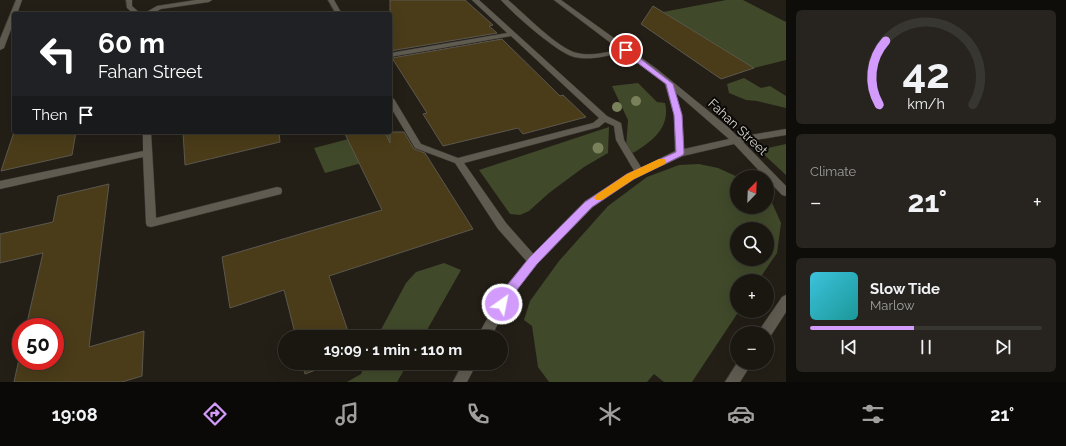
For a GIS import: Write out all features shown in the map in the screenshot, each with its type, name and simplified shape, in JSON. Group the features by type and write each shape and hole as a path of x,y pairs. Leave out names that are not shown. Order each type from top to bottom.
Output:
{"street":[{"path":"14,12 19,0"},
{"path":"129,0 129,7 135,12"},
{"path":"150,12 159,7 209,0"},
{"path":"332,0 338,12"},
{"path":"475,0 604,118 618,125 620,140 639,172"},
{"path":"504,0 556,44 572,55 586,56 626,50"},
{"name":"Fahan Street","path":"557,0 626,50 737,140 786,192"},
{"path":"0,48 12,18"},
{"path":"392,55 512,34"},
{"path":"669,84 678,115 680,153"},
{"path":"392,102 418,146 458,161 596,125 604,118"},
{"path":"488,330 509,291 533,261 589,204 639,172 680,153 737,140 786,132"},
{"path":"147,134 151,223 278,191"},
{"path":"0,185 148,153"},
{"path":"458,161 502,226 533,261"},
{"path":"770,326 786,301"},
{"path":"460,382 466,370"},
{"path":"732,382 740,370"}],"green space":[{"path":"726,0 743,0 786,22 786,60 754,68 663,12"},
{"path":"744,78 761,88 770,86 786,96 786,108 746,100 729,93 727,84"},
{"path":"638,83 657,102 665,103 666,112 665,120 658,133 653,139 633,153 626,147 628,120 612,86"},
{"path":"609,127 608,153 584,167 549,193 529,211 520,215 510,214 479,170"},
{"path":"367,134 390,134 402,152 325,173 314,148"},
{"path":"786,144 786,175 759,150"},
{"path":"699,164 718,168 730,173 730,214 774,214 774,207 781,223 777,253 774,257 774,222 730,222 730,266 768,266 763,274 730,274 730,318 734,318 692,382 664,382 654,374 647,382 549,382 538,367 532,326 524,320 530,301 559,261 608,206 647,177 679,165"},
{"path":"444,263 461,270 427,330 381,330 406,283 416,272"},
{"path":"363,370 404,370 397,382 347,382 361,374"}],"building":[{"path":"390,0 465,0 493,25 489,26 497,33 392,51 392,12 390,12"},
{"path":"653,6 754,68 721,79 641,24"},
{"path":"502,39 560,96 563,95 586,117 523,134 518,128 443,146 423,114 427,113 392,58"},
{"path":"392,132 404,132 414,149 425,153 473,229 329,276 348,330 294,330 284,290 230,308 222,257 382,210 345,134 386,134 390,143 390,134 392,134"},
{"path":"13,134 76,134 72,155 1,171"},
{"path":"183,134 279,134 280,142 185,165"},
{"path":"109,184 89,347 144,331 142,376 122,382 14,382 17,370 64,370 64,318 28,318 43,253 0,263 0,234 53,222 58,196"},
{"path":"304,370 316,370 305,374"}],"slow traffic":[{"path":"599,198 630,177 662,162"}],"route":[{"path":"502,304 509,291 533,261 589,204 630,177 680,153 678,115 669,84 626,50"}]}
